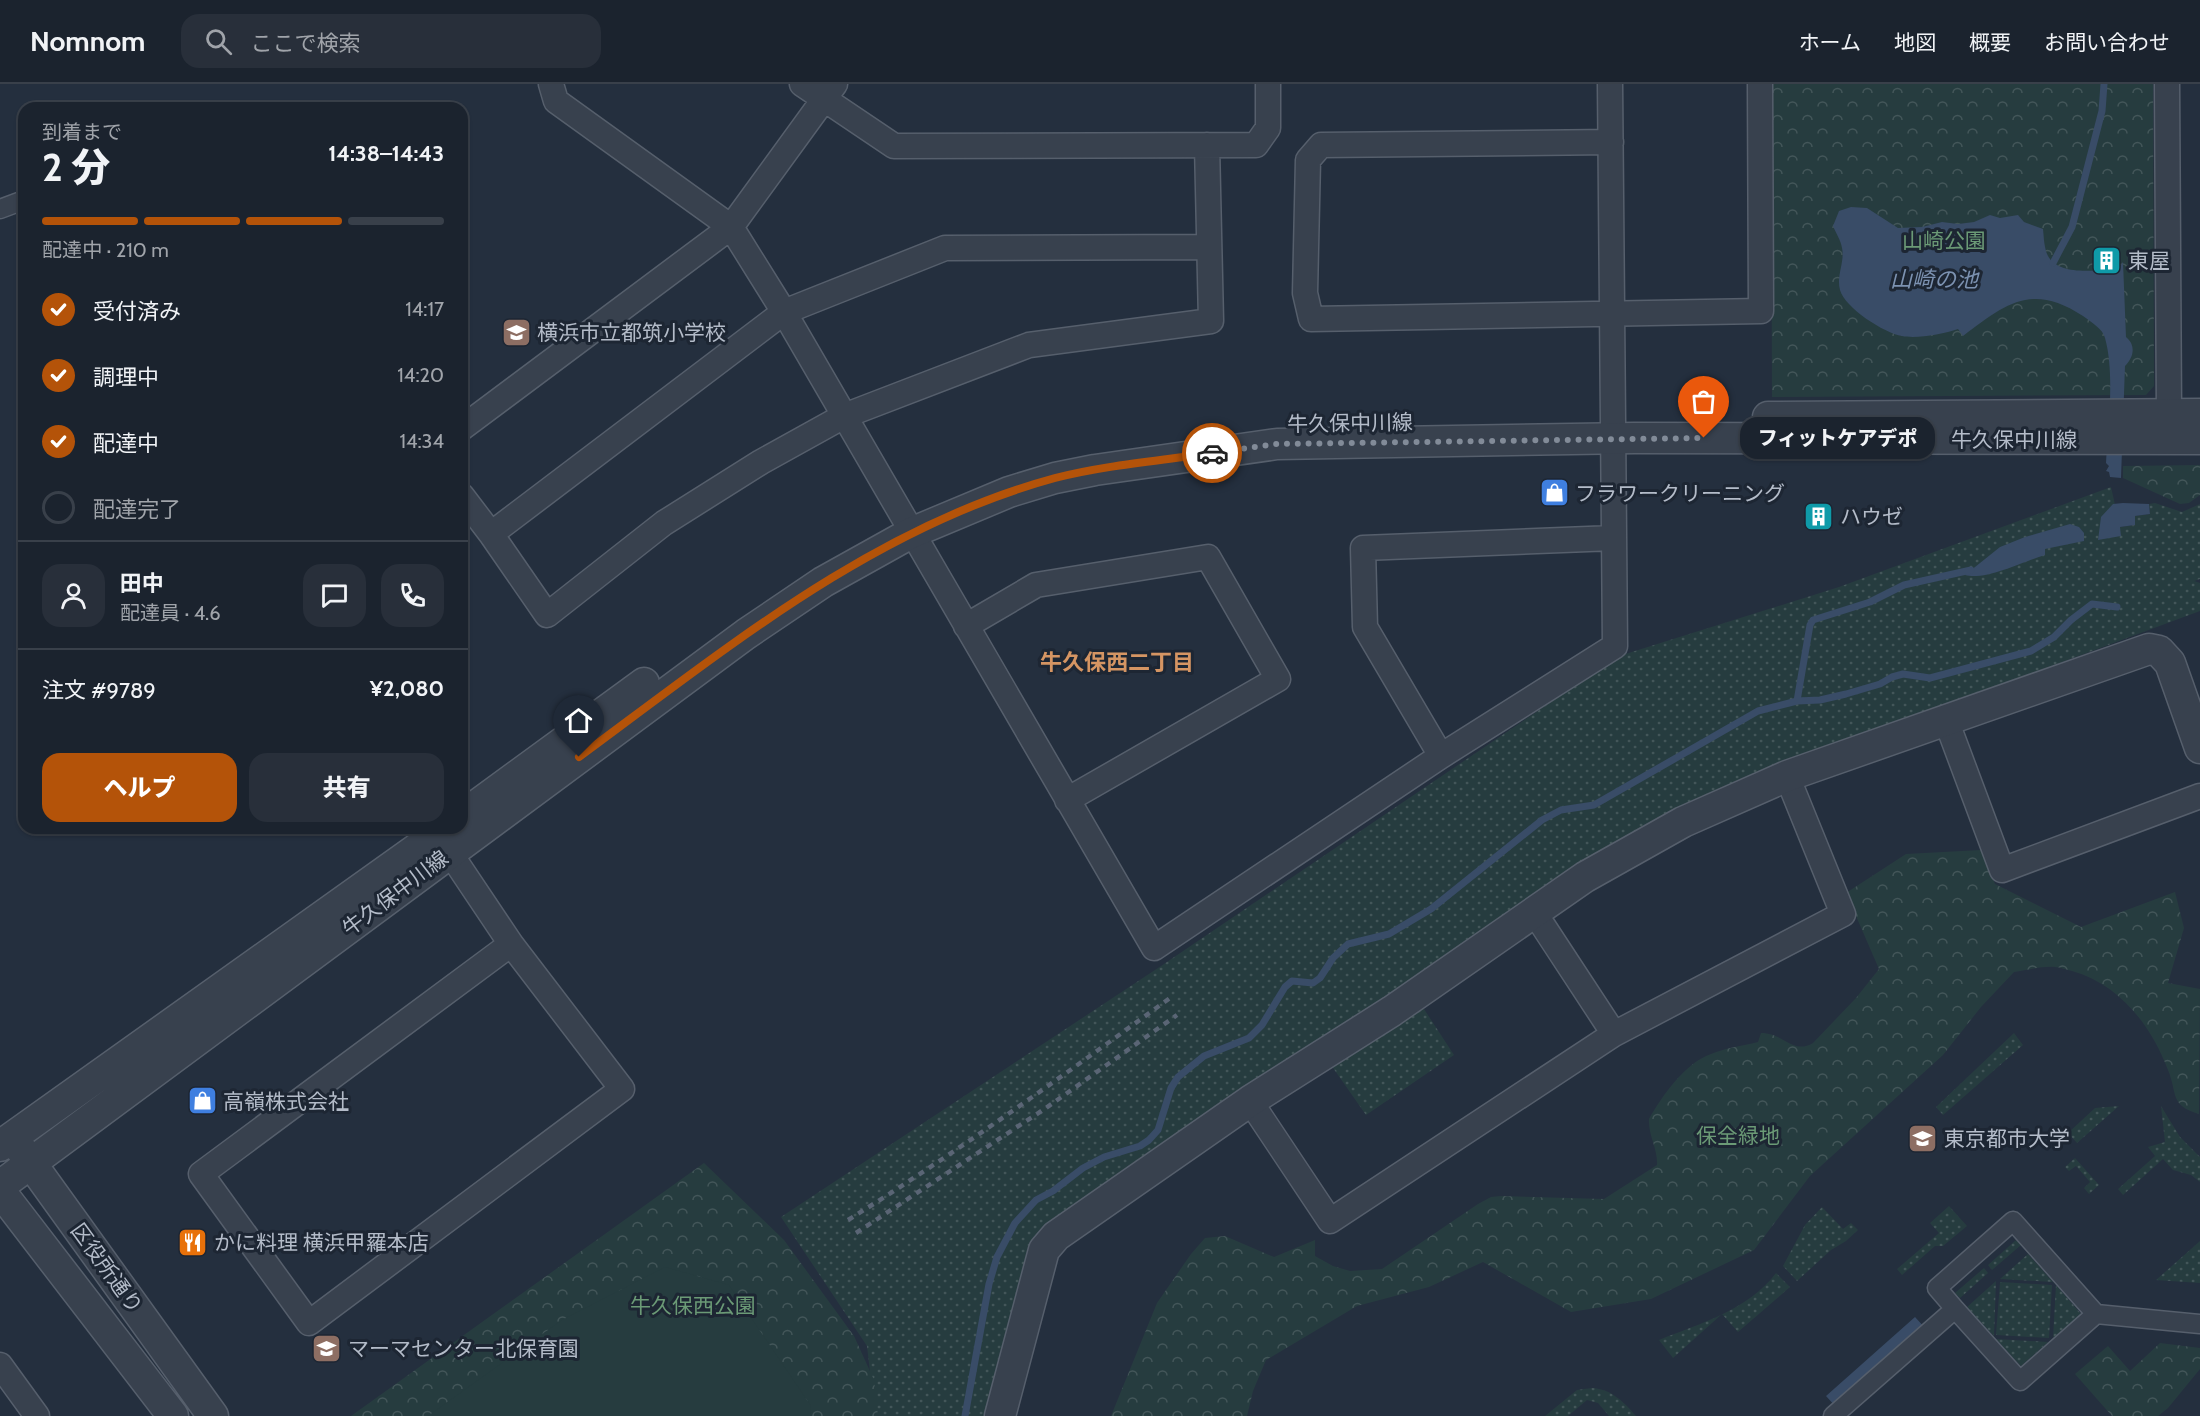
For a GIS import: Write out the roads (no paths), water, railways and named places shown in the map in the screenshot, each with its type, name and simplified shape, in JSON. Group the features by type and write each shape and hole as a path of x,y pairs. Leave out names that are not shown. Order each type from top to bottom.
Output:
{"street":[{"path":"551,84 556,101 731,227 784,312 1154,948 1441,756 1615,646 1610,84"},
{"path":"802,84 829,92 894,146 1256,146 1268,129 1268,84"},
{"path":"1611,142 1321,145 1308,160 1305,292 1311,319 1761,311 1760,84"},
{"path":"2167,84 2169,415"},
{"path":"468,424 731,227 829,92"},
{"path":"468,504 547,615 664,523 761,462 844,416 1029,345 1210,321 1207,145"},
{"path":"0,209 18,202"},
{"path":"491,534 784,312 945,248 1208,247"},
{"name":"牛久保中川線","path":"468,812 741,612 817,563 906,524 1055,478 1095,470 1266,446 1614,428 2200,414"},
{"name":"牛久保中川線","path":"1614,428 2200,439"},
{"name":"牛久保中川線","path":"468,826 906,524"},
{"path":"1441,756 1365,627 1363,548 1614,538"},
{"path":"966,626 1036,585 1208,557 1278,679 1068,800"},
{"path":"1000,1416 1042,1259 1049,1242 1063,1229 1250,1101 1392,1011 1585,878 1683,822 1787,776 2149,649 2159,651 2170,663 2200,747"},
{"path":"1946,720 2002,870 2200,796"},
{"path":"1250,1101 1330,1221 1614,1034 1843,914 1787,776"},
{"path":"448,840 511,944 622,1089 309,1323 201,1174 511,944"},
{"name":"牛久保中川線","path":"4,1135 448,840"},
{"name":"牛久保中川線","path":"0,1186 448,840"},
{"path":"1534,912 1614,1034"},
{"name":"区役所通り","path":"4,1135 31,1162 213,1416"},
{"name":"区役所通り","path":"0,1191 173,1416"},
{"path":"2096,1314 2020,1381 1937,1288 2013,1221 2096,1314 2200,1324"},
{"path":"1833,1416 1955,1309"},
{"path":"0,1365 37,1416"}],"water":[{"name":"山崎の池","path":"1851,207 1867,208 1898,228 1922,227 1942,222 1958,224 1974,222 1990,215 2000,218 2018,215 2024,222 2043,229 2048,256 2053,263 2061,267 2080,271 2101,270 2119,268 2123,262 2126,337 2133,351 2125,366 2121,478 2110,477 2109,472 2106,471 2109,466 2106,463 2110,368 2105,338 2099,329 2083,316 2065,306 2049,300 2034,299 2020,301 2006,307 1963,336 1958,329 1915,337 1902,336 1885,330 1857,312 1843,297 1840,290 1839,280 1843,253 1833,226 1839,211"},
{"path":"2113,504 2149,504 2150,514 2135,516 2135,525 2120,527 2121,536 2098,540 2101,517"},
{"path":"2070,524 2079,527 2084,533 2084,541 2045,549 2045,555 1994,573 1965,575 2000,547"},
{"path":"1915,1317 1926,1329 1836,1407 1826,1396"}],"waterway":[{"path":"2053,263 2072,227 2102,111 2104,84"},
{"path":"1797,701 1810,625 1813,620 1870,602 1904,585 1971,570"},
{"path":"965,1416 989,1284 997,1257 1015,1223 1036,1200 1053,1191 1083,1168 1104,1157 1140,1146 1149,1140 1158,1130 1171,1088 1178,1077 1204,1056 1249,1038 1262,1025 1285,987 1292,981 1313,983 1320,978 1333,958 1348,944 1389,934 1431,909 1542,820 1561,810 1594,805 1758,711 1797,701 1820,700 1846,694 1880,684 1903,674 1930,678 2031,651 2054,637 2092,604 2117,607"}],"railway":[{"path":"848,1220 971,1140 1170,998"},
{"path":"856,1233 1046,1108 1177,1015"}],"place":[{"name":"東屋","path":"2107,260"},
{"name":"横浜市立都筑小学校","path":"516,332"},
{"name":"フィットケアデポ","path":"1704,438"},
{"name":"フラワークリーニング","path":"1554,493"},
{"name":"ハウゼ","path":"1819,516"},
{"name":"高嶺株式会社","path":"202,1101"},
{"name":"東京都市大学","path":"1923,1138"},
{"name":"かに料理 横浜甲羅本店","path":"193,1242"},
{"name":"マーマセンター北保育園","path":"327,1348"}],"district":[{"name":"牛久保西二丁目","path":"1117,662"}],"park label":[{"name":"山崎公園","path":"1944,240"},
{"name":"保全緑地","path":"1738,1135"},
{"name":"牛久保西公園","path":"693,1305"}]}
